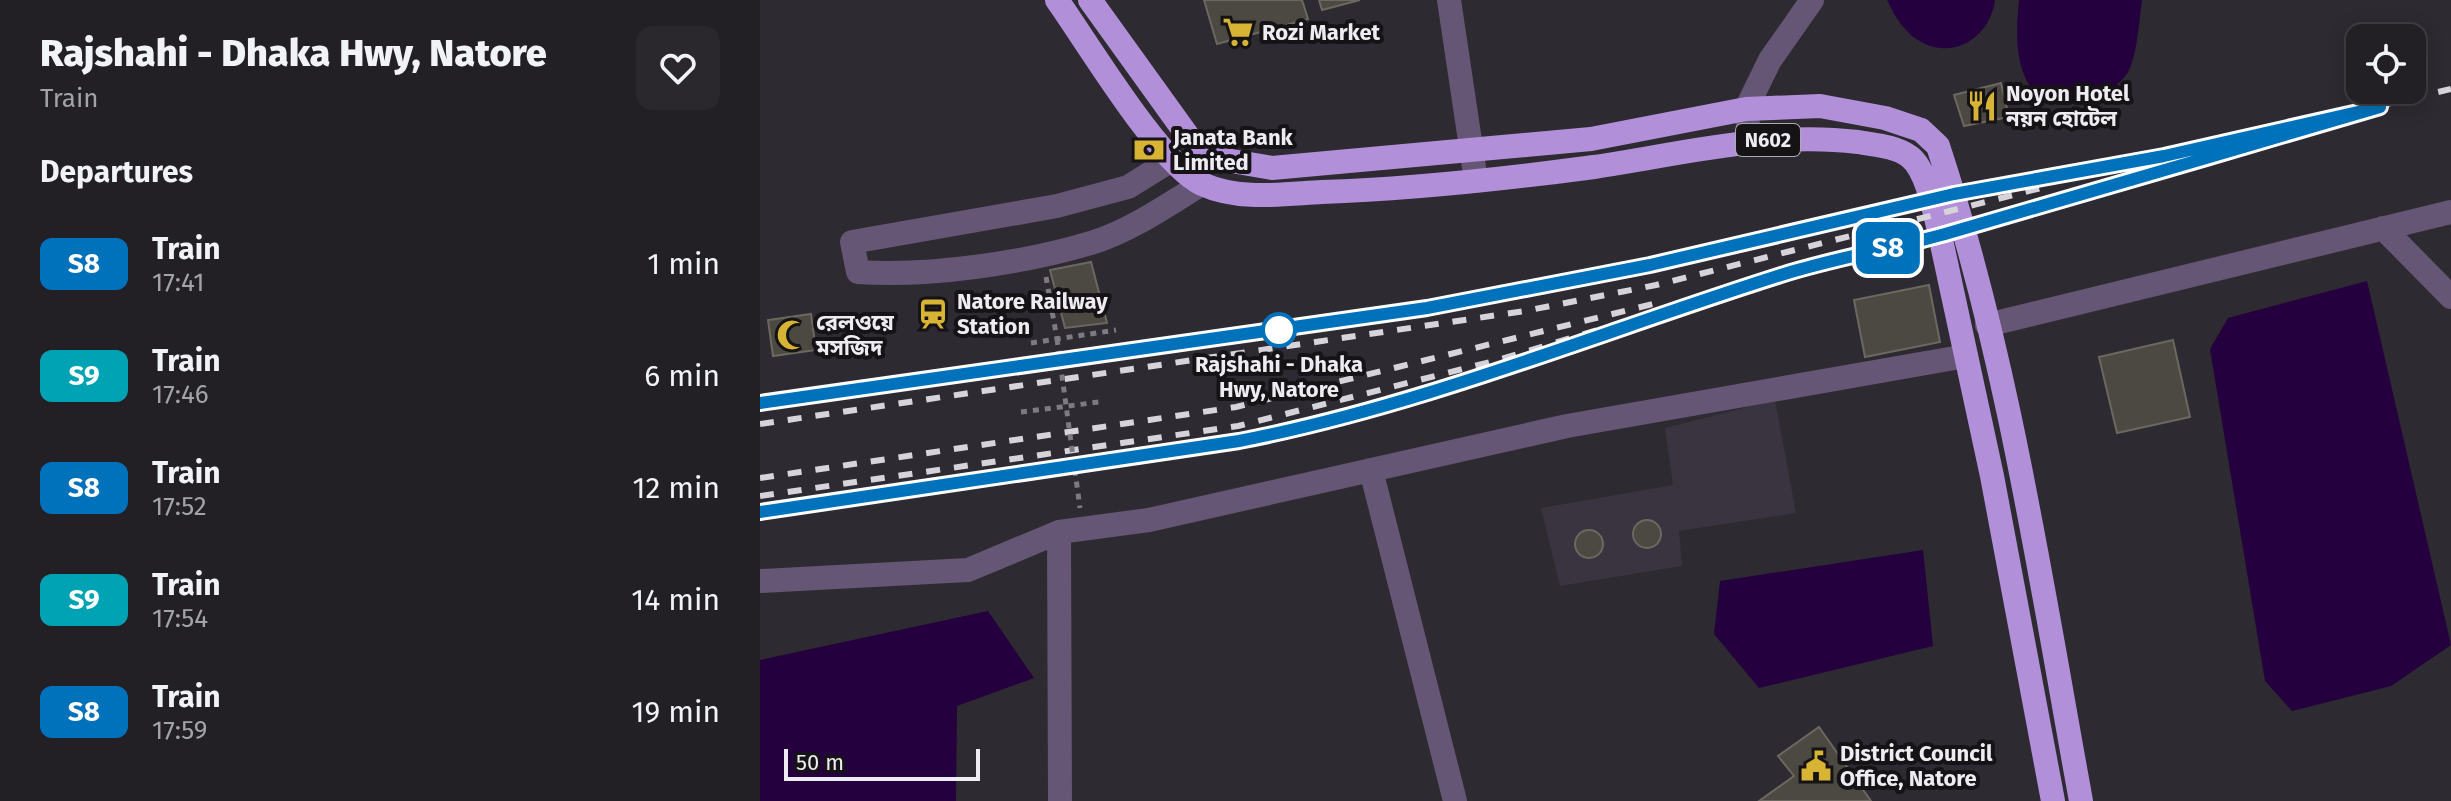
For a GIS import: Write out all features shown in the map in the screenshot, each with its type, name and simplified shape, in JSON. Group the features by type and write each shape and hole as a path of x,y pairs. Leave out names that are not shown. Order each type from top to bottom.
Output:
{"highway":[{"name":"N602","path":"1057,0 1170,161 1202,184 1242,195 1393,190 1594,167 1750,141 1819,137 1881,145 1906,154 1915,161 1932,200 1966,356 2053,801"},
{"path":"1090,0 1190,139 1214,158 1202,184"},
{"name":"N602","path":"1214,158 1272,168 1471,152 1591,139 1746,109 1820,106 1885,118 1921,130 1938,146 1961,219 1987,325 2019,471 2081,801"}],"street":[{"path":"1449,0 1476,181"},
{"path":"1750,141 1746,109 1770,60 1812,0"},
{"path":"1170,161 1128,187 1057,206 852,242 858,272 898,275 993,263 1094,242 1146,218 1202,184"},
{"path":"1987,325 2451,212"},
{"path":"2383,228 2451,297"},
{"path":"760,581 968,570 1059,532 1149,520 1567,426 1966,356"},
{"path":"1371,470 1455,801"},
{"path":"1059,532 1060,801"}],"path":[{"path":"1042,253 1080,508"},
{"path":"1031,343 1116,330"},
{"path":"1021,412 1099,402"}],"shaded area":[{"path":"1887,0 1995,0 1987,23 1979,33 1960,46 1948,48 1923,43 1911,35 1897,19"},
{"path":"2019,0 2142,0 2130,68 2113,88 2085,101 2070,104 2043,99 2027,81 2019,59"},
{"path":"2367,281 2451,645 2391,686 2292,711 2265,681 2210,349 2228,318"},
{"path":"1775,400 1796,513 1679,531 1682,566 1560,586 1541,508 1673,485 1665,428"},
{"path":"1923,550 1933,646 1759,688 1714,634 1720,581"},
{"path":"988,611 1034,678 957,706 956,801 760,801 760,660"}],"building":[{"name":"Rozi Market","path":"1204,0 1302,0 1308,19 1217,44"},
{"name":"Rozi Market","path":"1319,0 1360,0 1322,10"},
{"name":"Noyon Hotel নয়ন হোটেল","path":"2001,83 2009,117 1964,126 1954,95"},
{"path":"1091,262 1107,323 1065,328 1050,270"},
{"path":"1929,285 1940,342 1865,357 1854,300"},
{"name":"রেলওয়ে মসজিদ","path":"811,314 816,350 773,356 768,320"},
{"path":"2173,340 2190,417 2117,433 2099,357"},
{"path":"1647,520 1657,524 1661,534 1657,544 1647,548 1637,544 1633,534 1637,524"},
{"path":"1589,530 1599,534 1603,544 1599,554 1589,558 1579,554 1575,544 1579,534"},
{"name":"District Council Office, Natore","path":"1819,727 1871,801 1759,801 1794,776 1778,756"}],"railway":[{"path":"760,403 1427,308 1650,265 1954,194 2164,156 2451,89"},
{"path":"760,496 1238,426 1498,360 1786,273 1940,235 2210,156"},
{"path":"760,424 1525,311 1656,285 2045,187"},
{"path":"760,478 1236,407 1665,301"},
{"path":"760,512 1310,428 1498,371"}],"train":[{"name":"S8","path":"760,403 1521,292 1954,194 2164,156 2380,107 1940,235 1786,273 1446,389 1310,428 760,512"}],"place":[{"name":"Rozi Market","path":"1238,32"},
{"name":"Noyon Hotel নয়ন হোটেল","path":"1982,106"},
{"name":"Janata Bank Limited","path":"1149,150"},
{"name":"Natore Railway Station","path":"933,314"},
{"name":"Rajshahi - Dhaka Hwy, Natore","path":"1279,330"},
{"name":"রেলওয়ে মসজিদ","path":"792,335"},
{"name":"District Council Office, Natore","path":"1816,766"}]}
